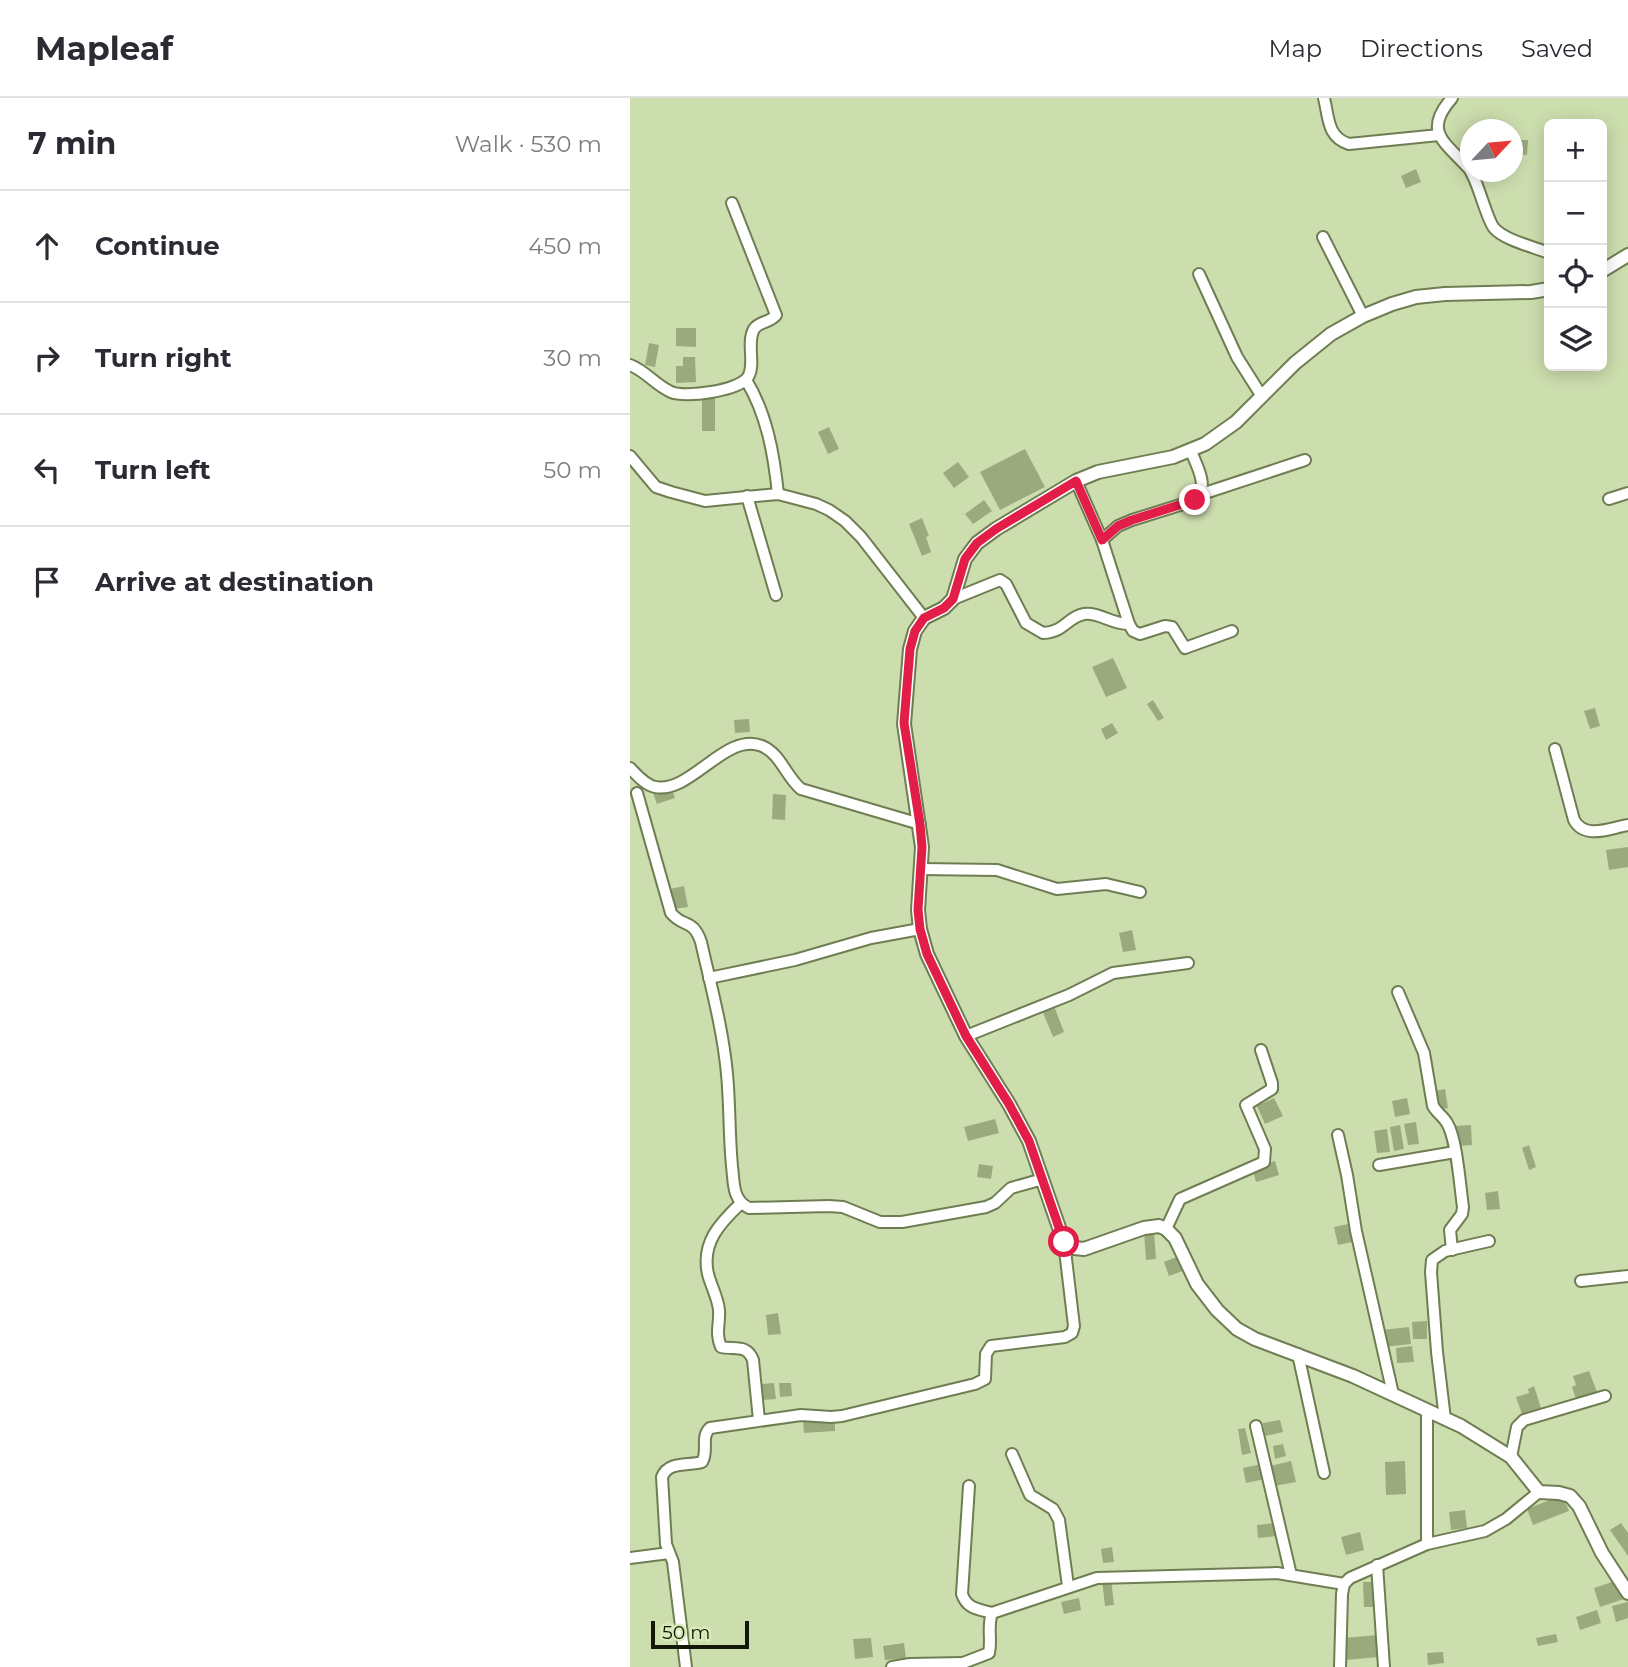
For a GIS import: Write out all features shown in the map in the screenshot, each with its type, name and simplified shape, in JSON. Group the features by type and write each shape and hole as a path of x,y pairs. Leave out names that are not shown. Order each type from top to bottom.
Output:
{"street":[{"path":"1324,98 1332,131 1338,140 1349,144 1439,135"},
{"path":"1452,98 1441,110 1436,121 1439,135 1460,159"},
{"path":"1476,182 1494,229 1504,236 1544,251"},
{"path":"630,365 642,370 674,393 724,390 746,380 750,373 753,331 757,326 772,321 776,315 732,203"},
{"path":"1323,237 1363,316"},
{"path":"1607,268 1628,256"},
{"path":"1199,274 1237,357 1261,395"},
{"path":"953,599 965,559 977,543 1043,499 1076,481 1098,472 1151,463 1191,451 1222,434 1295,363 1322,341 1363,316 1416,297 1445,293 1544,290"},
{"path":"746,380 761,408 773,457 778,494"},
{"path":"1191,451 1203,484 1202,494"},
{"path":"630,456 656,487 705,501 778,494 816,504 845,521 861,537 924,618"},
{"path":"1102,540 1118,526 1195,500 1202,494 1305,460"},
{"path":"1076,481 1102,540 1133,631 1140,634 1165,626 1172,627 1185,648 1232,631"},
{"path":"1609,499 1628,492"},
{"path":"747,496 776,595"},
{"path":"686,1667 673,1562 666,1544 662,1477 665,1470 671,1466 702,1462 706,1453 705,1437 710,1428 801,1415 842,1416 975,1384 985,1379 986,1354 991,1346 1065,1337 1072,1333 1074,1326 1064,1242 1029,1141 966,1036 927,954 920,929 920,824 904,723 910,649 915,631 924,618 944,608 953,599 1000,580 1006,584 1026,623 1042,633 1062,629 1072,619 1088,614 1116,624 1129,624"},
{"path":"630,768 651,786 663,788 673,785 739,745 750,743 770,750 791,780 801,789 920,824"},
{"path":"1555,749 1578,828 1596,831 1628,825"},
{"path":"651,786 634,795 671,913 676,919 692,925 698,932 723,1041 735,1192 740,1204 749,1208 843,1207 880,1222 902,1222 986,1207 995,1203 1011,1188 1043,1179"},
{"path":"921,869 997,870 1057,889 1106,884 1140,892"},
{"path":"709,978 795,960 871,938 920,929"},
{"path":"966,1036 1069,995 1114,973 1188,963"},
{"path":"1398,992 1424,1053 1433,1106 1448,1124 1455,1152 1463,1207 1462,1214 1450,1230 1452,1250"},
{"path":"1166,1229 1180,1199 1264,1162 1265,1149 1246,1105 1272,1089 1261,1050"},
{"path":"1338,1135 1356,1231 1393,1395"},
{"path":"1379,1165 1455,1152"},
{"path":"740,1204 718,1225 713,1234 707,1260 708,1272 718,1306 717,1338 721,1347 746,1349 750,1352 760,1420"},
{"path":"1064,1242 1074,1248 1084,1249 1144,1228 1159,1226 1166,1229 1175,1238 1197,1284 1217,1311 1237,1329 1461,1426 1511,1457 1539,1492"},
{"path":"1445,1419 1437,1352 1432,1261 1437,1255 1489,1241"},
{"path":"1581,1281 1628,1276"},
{"path":"1298,1354 1324,1473"},
{"path":"1511,1457 1517,1427 1524,1420 1605,1396"},
{"path":"1427,1411 1427,1544"},
{"path":"1256,1426 1290,1575"},
{"path":"1012,1454 1030,1495 1053,1509 1059,1520 1068,1586"},
{"path":"969,1486 962,1594 964,1602 971,1608 992,1613 1097,1577 1256,1573 1290,1575 1344,1584"},
{"path":"1340,1667 1344,1584 1350,1578 1427,1544 1485,1531 1506,1519 1539,1492 1570,1496 1579,1506 1602,1553 1628,1593"},
{"path":"630,1558 669,1553"},
{"path":"1377,1565 1384,1667"},
{"path":"892,1667 910,1664 962,1665 989,1653 989,1620 992,1613"}],"building":[{"path":"1523,140 1528,140 1527,155 1523,155"},
{"path":"1416,169 1421,182 1406,188 1401,176"},
{"path":"676,328 696,328 696,347 676,346"},
{"path":"649,343 659,345 655,367 645,365"},
{"path":"683,357 695,357 696,382 676,383 676,366 683,366"},
{"path":"702,398 715,398 715,431 702,431"},
{"path":"829,427 839,449 828,454 818,432"},
{"path":"1025,449 1045,487 1000,510 980,472"},
{"path":"958,462 969,477 954,488 943,473"},
{"path":"984,500 992,511 973,524 965,514"},
{"path":"922,518 929,536 926,537 931,552 922,556 909,524"},
{"path":"1113,658 1127,688 1106,697 1092,667"},
{"path":"1153,700 1164,718 1158,721 1147,704"},
{"path":"1595,708 1600,726 1590,729 1584,711"},
{"path":"749,719 750,732 735,733 734,720"},
{"path":"1112,723 1118,733 1106,740 1101,729"},
{"path":"671,787 675,798 657,804 653,793"},
{"path":"773,794 786,795 785,820 772,819"},
{"path":"1628,847 1628,867 1609,870 1606,850"},
{"path":"684,886 688,907 674,909 670,889"},
{"path":"1132,930 1136,950 1123,952 1119,933"},
{"path":"1054,1006 1064,1032 1053,1037 1042,1010"},
{"path":"1445,1089 1448,1108 1438,1110 1435,1091"},
{"path":"1274,1098 1283,1116 1265,1124 1257,1106"},
{"path":"1407,1098 1410,1114 1395,1117 1392,1101"},
{"path":"995,1119 999,1133 968,1141 964,1127"},
{"path":"1416,1122 1419,1144 1408,1145 1404,1124"},
{"path":"1400,1125 1404,1149 1394,1151 1390,1127"},
{"path":"1471,1125 1472,1145 1457,1146 1456,1126"},
{"path":"1387,1129 1390,1152 1377,1153 1374,1131"},
{"path":"1529,1145 1536,1167 1529,1170 1522,1148"},
{"path":"1275,1161 1279,1175 1256,1182 1252,1168"},
{"path":"979,1164 993,1166 991,1179 977,1177"},
{"path":"1498,1191 1500,1209 1487,1210 1485,1193"},
{"path":"1348,1224 1352,1242 1338,1245 1334,1227"},
{"path":"1154,1232 1156,1259 1146,1260 1144,1233"},
{"path":"1179,1256 1185,1270 1169,1276 1164,1262"},
{"path":"778,1313 781,1334 768,1335 766,1315"},
{"path":"1427,1321 1427,1339 1413,1339 1412,1322"},
{"path":"1409,1327 1411,1344 1384,1347 1382,1330"},
{"path":"1412,1346 1414,1362 1397,1363 1396,1348"},
{"path":"1589,1371 1597,1392 1576,1399 1572,1387 1576,1385 1573,1376"},
{"path":"774,1383 776,1399 763,1400 762,1384"},
{"path":"779,1383 791,1383 792,1396 780,1397"},
{"path":"1534,1386 1541,1408 1522,1414 1516,1397 1529,1393 1528,1389"},
{"path":"835,1419 835,1431 804,1433 803,1421"},
{"path":"1280,1420 1283,1432 1265,1436 1263,1423"},
{"path":"1245,1428 1251,1453 1242,1455 1238,1429"},
{"path":"1283,1444 1286,1456 1275,1459 1273,1446"},
{"path":"1291,1461 1296,1482 1274,1486 1270,1466"},
{"path":"1405,1461 1406,1494 1386,1495 1385,1462"},
{"path":"1262,1464 1265,1479 1246,1483 1243,1468"},
{"path":"1562,1495 1569,1511 1533,1525 1527,1509"},
{"path":"1465,1510 1467,1528 1451,1530 1449,1512"},
{"path":"1275,1523 1276,1536 1258,1538 1257,1525"},
{"path":"1621,1523 1628,1533 1628,1556 1610,1530"},
{"path":"1360,1532 1364,1550 1346,1555 1341,1537"},
{"path":"1112,1547 1114,1562 1103,1563 1101,1549"},
{"path":"1111,1579 1114,1605 1105,1606 1102,1580"},
{"path":"1618,1580 1624,1599 1600,1607 1594,1588"},
{"path":"1363,1582 1375,1582 1376,1607 1364,1607"},
{"path":"1079,1598 1081,1610 1064,1614 1061,1602"},
{"path":"1628,1602 1628,1618 1616,1622 1612,1606"},
{"path":"1597,1610 1601,1623 1580,1630 1576,1617"},
{"path":"1556,1634 1558,1642 1538,1646 1536,1638"},
{"path":"1377,1635 1379,1657 1346,1660 1344,1638"},
{"path":"871,1638 873,1657 855,1659 853,1639"},
{"path":"904,1643 906,1658 885,1660 883,1646"},
{"path":"1443,1652 1444,1663 1428,1665 1427,1653"}],"route":[{"path":"1064,1242 1029,1141 947,1000 927,954 920,929 918,885 922,847 904,723 910,649 915,631 924,618 944,608 953,599 965,559 977,543 1043,499 1076,481 1102,540 1118,526 1195,500"}]}
